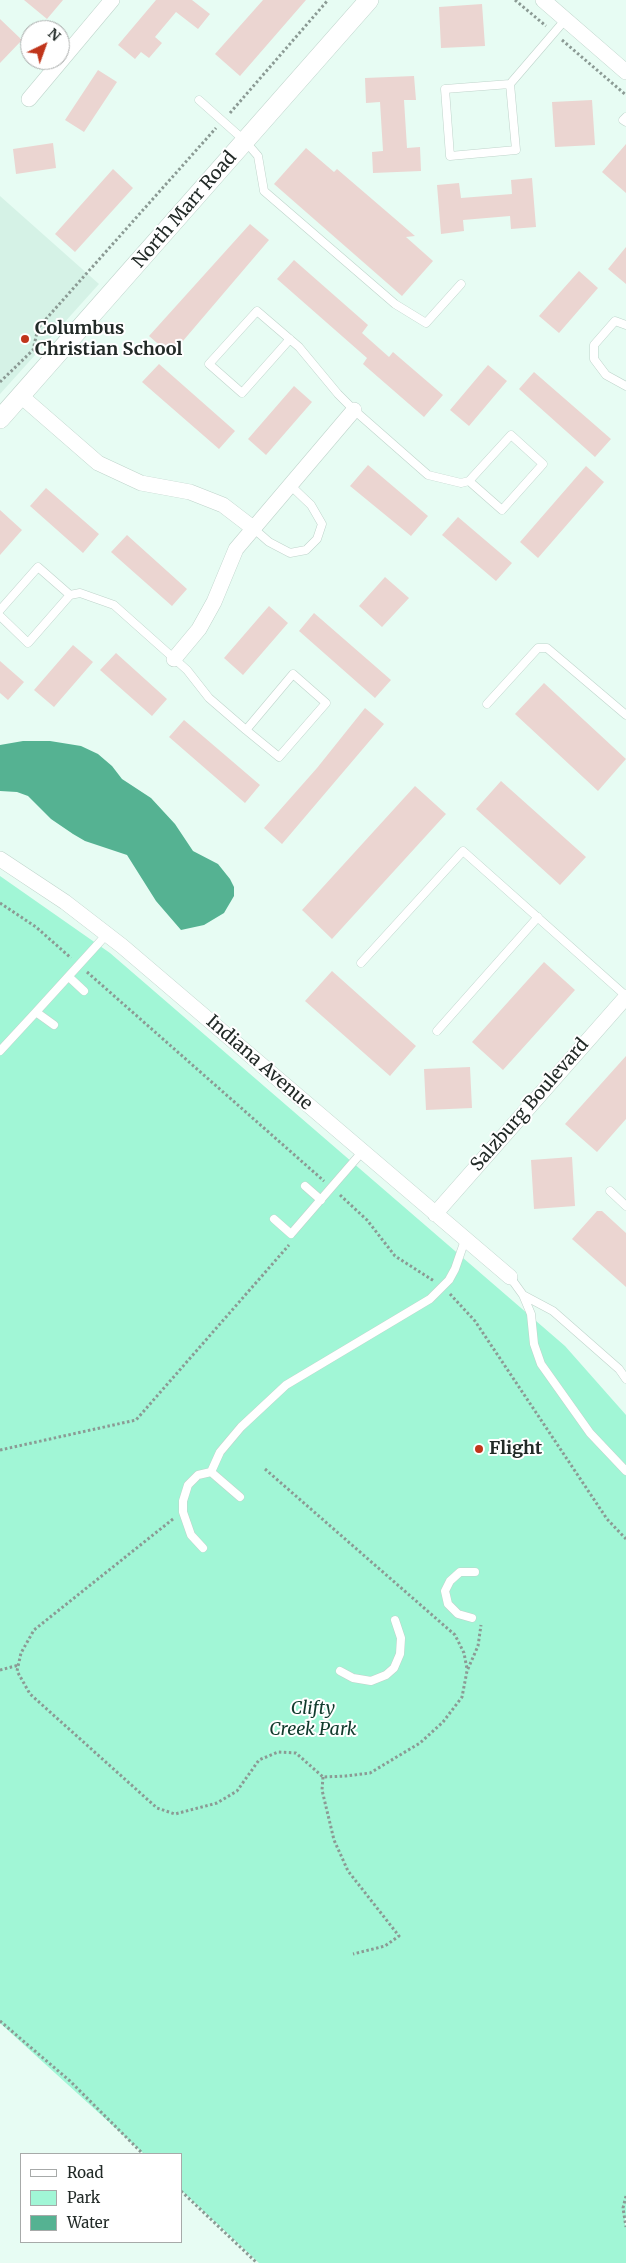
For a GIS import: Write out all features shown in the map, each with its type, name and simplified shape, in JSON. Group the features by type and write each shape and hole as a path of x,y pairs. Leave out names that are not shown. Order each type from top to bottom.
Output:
{"street":[{"path":"29,99 112,0"},
{"name":"North Marr Road","path":"0,419 369,0"},
{"path":"543,0 626,72"},
{"path":"20,396 98,463 141,483 190,492 224,505 253,528"},
{"path":"174,659 199,629 214,602 236,549 354,410"},
{"name":"Indiana Avenue","path":"0,859 65,902 107,934 510,1278"},
{"name":"Salzburg Boulevard","path":"435,1214 626,996"}],"lane":[{"path":"510,84 516,150 450,156 445,89 510,84 565,20"},
{"path":"199,100 245,141 258,156 264,191 395,304 426,323 461,284"},
{"path":"626,117 623,120 626,122"},
{"path":"290,339 242,393 209,364 257,311 290,339 354,410 428,475 460,483 469,481 511,435 543,464 502,510 469,481"},
{"path":"626,325 614,321 594,345 594,359 606,375 626,386"},
{"path":"253,528 269,542 290,553 306,550 317,539 322,524 312,504 290,485"},
{"path":"0,610 38,567 70,595"},
{"path":"0,616 28,643 70,595 80,593 114,605 187,670 210,698 246,730 279,757 326,703 293,674 246,730"},
{"path":"487,704 538,648 547,648 626,715"},
{"name":"Salzburg Boulevard","path":"360,963 463,852 626,996"},
{"path":"437,1031 538,917"},
{"path":"0,1052 107,934"},
{"path":"69,977 84,991"},
{"path":"36,1012 54,1025"},
{"path":"274,1220 291,1234 362,1152"},
{"path":"305,1186 321,1200"},
{"path":"610,1191 626,1206"},
{"path":"211,1472 220,1452 241,1427 286,1385 430,1299 449,1280 465,1240"},
{"path":"510,1278 523,1295 531,1314 534,1344 541,1364 590,1433 626,1471"},
{"path":"523,1295 553,1311 619,1369 626,1379"},
{"path":"211,1472 240,1497"},
{"path":"203,1548 190,1535 183,1512 183,1501 188,1484 198,1475 211,1472"},
{"path":"472,1618 458,1614 448,1604 445,1592 450,1581 460,1572 476,1572"},
{"path":"340,1671 352,1678 371,1681 386,1675 394,1668 400,1654 401,1638 395,1620"}],"path":[{"path":"0,382 33,350 38,328 328,0"},
{"path":"515,0 626,95"},
{"path":"0,1450 136,1420 291,1243 291,1234"},
{"path":"264,1469 455,1635 464,1653 467,1671"},
{"path":"183,1512 34,1630 21,1653 17,1672 30,1694 158,1808 175,1814 217,1803 237,1791 260,1760 278,1752 296,1753 323,1777 370,1773 420,1743 443,1722 462,1697 467,1671 478,1646 481,1619"},
{"path":"0,1670 19,1665"},
{"path":"323,1777 322,1790 334,1840 348,1871 399,1936 386,1946 353,1954"},
{"path":"0,2021 70,2081 142,2153"},
{"path":"182,2191 258,2263"},
{"path":"626,2196 623,2208 626,2226"}],"shaded area":[{"name":"Columbus Christian School","path":"0,196 99,284 0,394"}],"green space":[{"name":"Clifty Creek Park","path":"0,876 110,953 565,1346 626,1415 626,2217 624,2221 626,2227 626,2263 259,2263 182,2191 182,2153 143,2153 0,2023"}],"water":[{"path":"23,741 50,741 81,746 98,754 112,766 122,779 151,798 175,824 193,851 218,864 230,879 234,887 234,896 224,913 204,925 181,930 156,901 127,855 85,841 73,834 51,819 28,796 17,792 0,791 0,745"}],"building":[{"path":"24,0 63,0 47,19"},
{"path":"156,0 192,0 210,14 198,29 176,12 155,37 162,43 149,58 141,52 135,59 118,45"},
{"path":"263,0 306,0 240,76 215,54"},
{"path":"482,4 485,46 441,48 439,7"},
{"path":"0,19 20,38 20,42 0,63"},
{"path":"98,70 117,82 84,132 65,120"},
{"path":"414,76 416,100 404,100 407,148 420,147 421,171 373,173 372,152 383,151 380,102 366,103 365,78"},
{"path":"592,100 595,145 555,147 552,102"},
{"path":"53,143 56,168 16,174 13,149"},
{"path":"626,144 626,193 602,172"},
{"path":"306,148 334,172 337,169 415,236 406,237 433,261 402,296 274,184"},
{"path":"113,169 133,188 75,252 55,234"},
{"path":"532,178 536,227 511,229 510,216 463,220 464,231 441,234 437,185 459,183 461,198 512,194 511,180"},
{"path":"250,224 269,240 171,355 149,336"},
{"path":"626,247 626,284 608,269"},
{"path":"294,260 368,325 362,333 389,357 393,352 443,395 424,417 363,364 367,358 277,279"},
{"path":"579,271 598,288 559,333 539,316"},
{"path":"159,364 235,431 219,449 142,382"},
{"path":"488,365 507,381 469,426 450,410"},
{"path":"534,372 611,439 595,457 519,389"},
{"path":"294,386 312,402 266,455 248,439"},
{"path":"368,465 428,516 411,536 350,486"},
{"path":"586,466 604,482 538,558 520,542"},
{"path":"46,488 99,534 83,553 30,506"},
{"path":"0,510 22,530 0,555"},
{"path":"458,517 512,563 496,581 442,535"},
{"path":"127,535 187,589 172,606 111,552"},
{"path":"385,577 409,598 382,627 359,606"},
{"path":"269,606 288,623 243,675 224,658"},
{"path":"314,613 391,680 375,698 299,631"},
{"path":"73,645 93,662 54,707 34,690"},
{"path":"116,653 167,699 152,716 100,670"},
{"path":"0,661 24,682 8,700 0,693"},
{"path":"544,683 626,759 598,791 515,714"},
{"path":"365,708 384,724 282,844 264,828 317,768"},
{"path":"184,720 260,785 245,803 169,737"},
{"path":"501,781 586,857 560,885 476,809"},
{"path":"415,786 446,814 332,939 302,910"},
{"path":"544,962 575,990 503,1070 472,1042"},
{"path":"332,971 416,1046 390,1076 305,1001"},
{"path":"626,1056 626,1119 597,1152 565,1124"},
{"path":"470,1067 472,1108 426,1110 424,1069"},
{"path":"572,1157 575,1206 534,1209 531,1160"},
{"path":"597,1211 602,1211 626,1233 626,1287 572,1239"}],"place":[{"name":"Columbus Christian School","path":"25,339"},
{"name":"Flight","path":"479,1449"}]}
